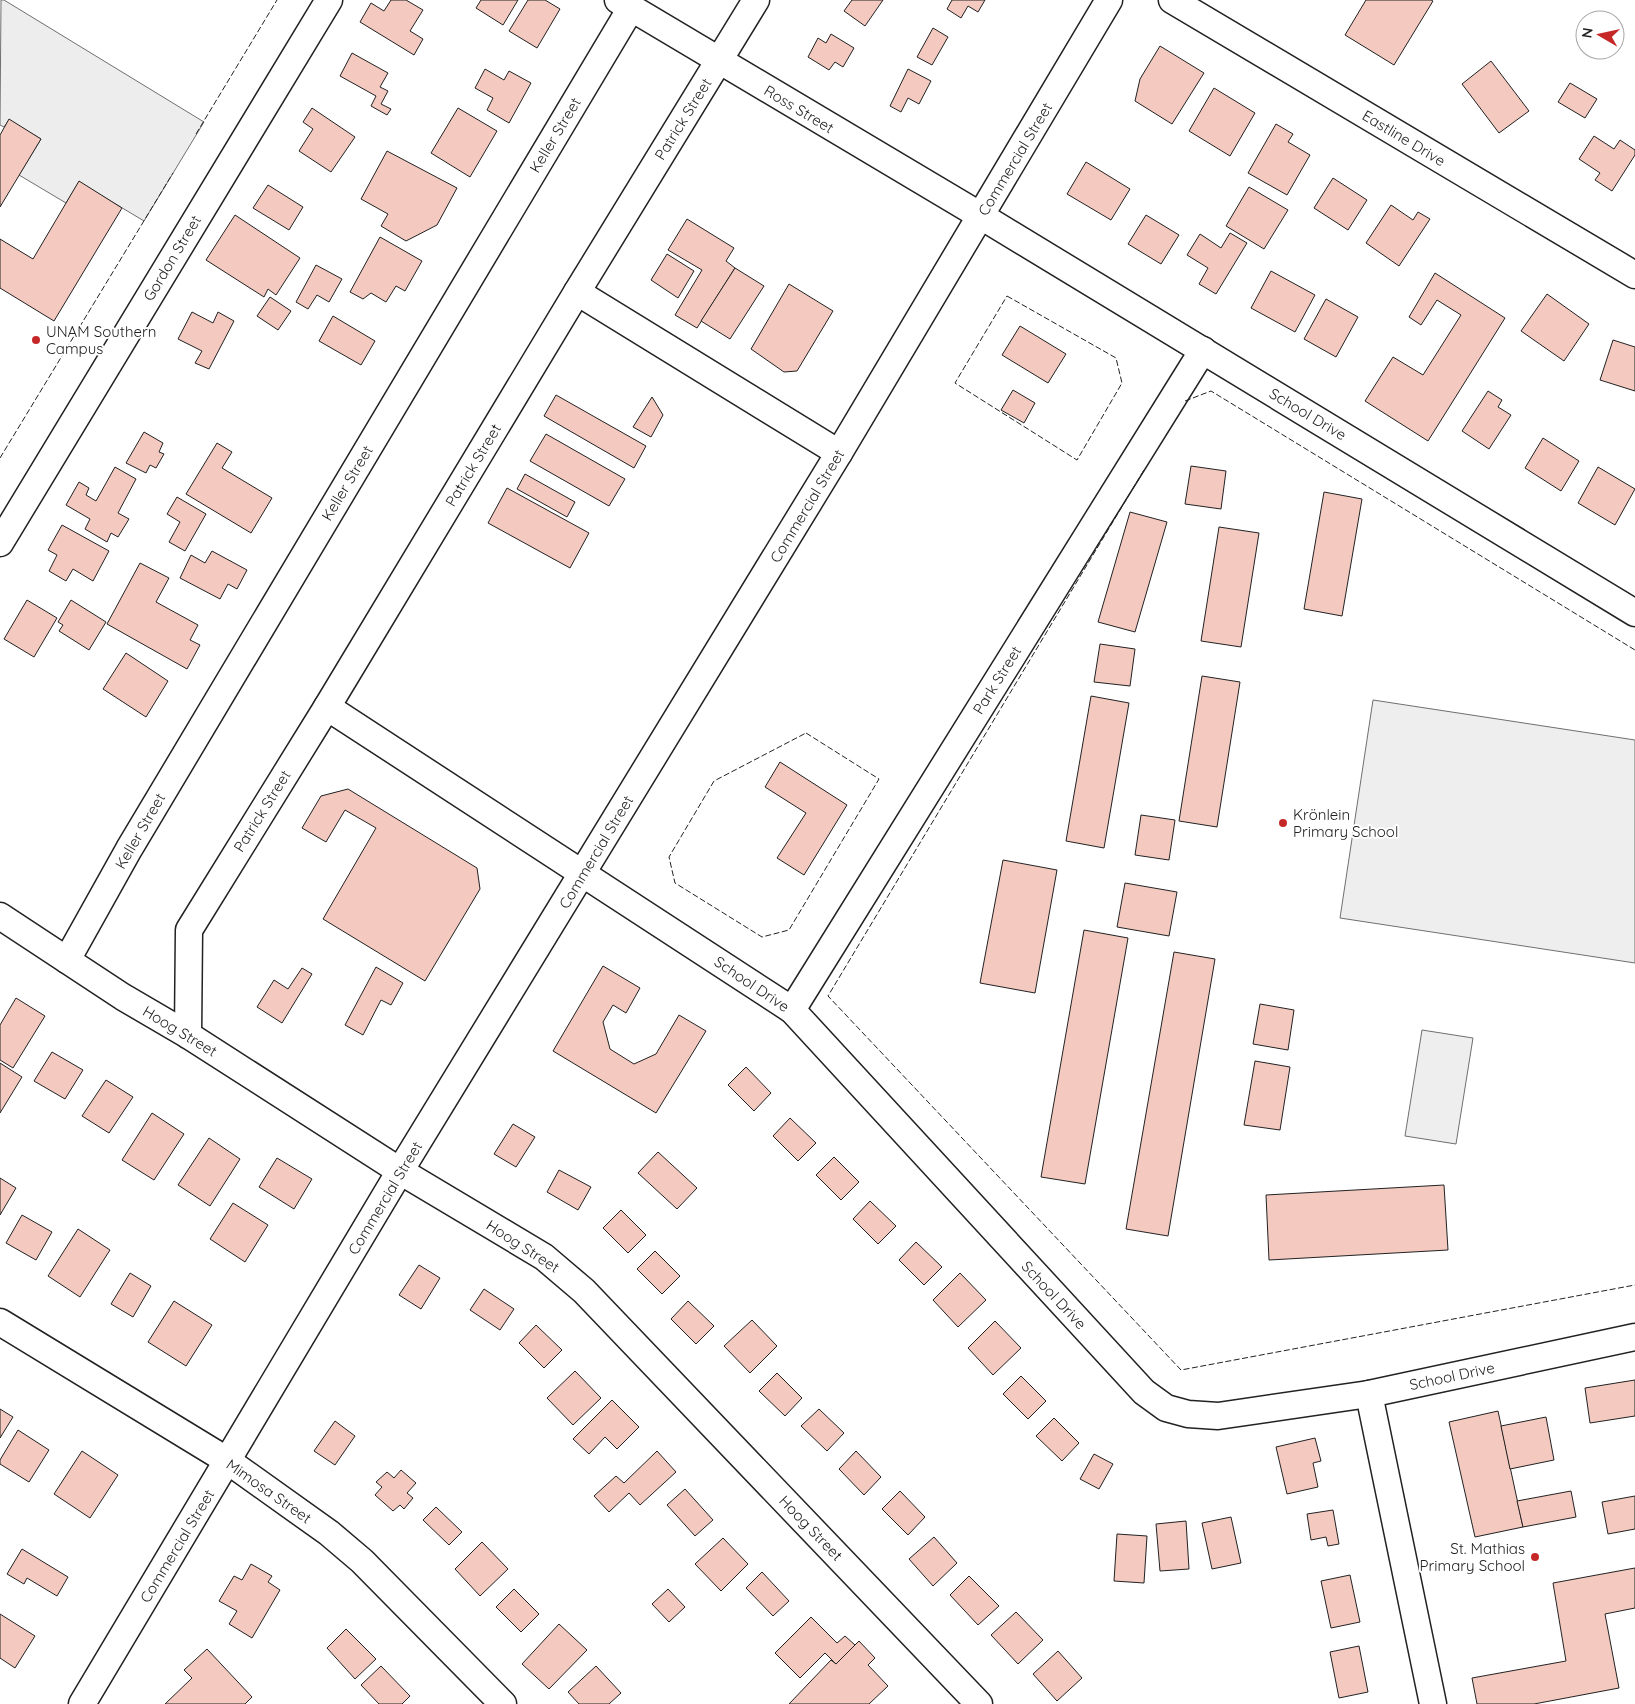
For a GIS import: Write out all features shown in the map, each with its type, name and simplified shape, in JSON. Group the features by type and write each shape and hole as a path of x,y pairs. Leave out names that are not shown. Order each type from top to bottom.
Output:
{"street":[{"name":"Gordon Street","path":"0,543 329,0"},
{"name":"Patrick Street","path":"188,1035 189,930 327,707 756,0"},
{"name":"Commercial Street","path":"82,1704 400,1171 839,453 1109,0"},
{"name":"Eastline Drive","path":"1172,0 1635,275"},
{"name":"Ross Street","path":"624,4 981,216"},
{"name":"Keller Street","path":"67,960 129,849 624,4"},
{"name":"School Drive","path":"981,216 1635,613"},
{"path":"578,292 839,453"},
{"name":"Park Street","path":"792,1010 1203,350"},
{"name":"School Drive","path":"327,707 792,1010 1144,1392 1166,1408 1188,1414 1218,1416 1369,1394 1635,1337"},
{"name":"Hoog Street","path":"0,916 123,997 188,1035 400,1171 544,1257 584,1291 980,1704"},
{"name":"Mimosa Street","path":"0,1322 228,1461 329,1533 362,1561 503,1704"},
{"path":"1369,1394 1433,1704"}],"shaded area":[{"path":"1,0 4,0 204,122 144,221 79,182 66,203 19,175 41,139 9,120 4,127 0,125"},
{"path":"1373,700 1635,740 1635,963 1340,918"},
{"path":"1422,1030 1473,1038 1456,1144 1405,1136"}],"building":[{"path":"391,0 406,0 423,10 410,31 423,39 414,55 360,22 371,3 384,11"},
{"path":"481,0 518,0 503,25 476,8"},
{"path":"528,0 545,0 560,9 537,48 509,31"},
{"path":"852,0 883,0 865,26 844,11"},
{"path":"952,0 985,0 978,12 968,6 961,18 947,9"},
{"path":"1366,0 1433,1 1394,65 1345,35"},
{"path":"933,28 948,37 932,65 917,57"},
{"path":"831,34 854,48 843,67 835,62 829,70 808,57 818,38 826,43"},
{"path":"1160,46 1204,73 1172,124 1135,101 1140,79"},
{"path":"352,53 388,73 380,87 388,91 381,104 391,109 387,115 371,106 376,96 340,76"},
{"path":"1491,61 1529,111 1499,133 1462,84"},
{"path":"485,69 504,80 509,71 531,83 509,123 487,110 493,98 475,88"},
{"path":"908,69 931,81 919,104 908,98 901,112 890,106"},
{"path":"1570,83 1597,99 1585,118 1558,102"},
{"path":"1214,88 1255,113 1230,156 1189,131"},
{"path":"312,108 355,137 331,172 299,151 313,129 303,122"},
{"path":"458,108 497,131 470,177 431,153"},
{"path":"9,119 41,139 0,207 0,135"},
{"path":"1276,124 1293,134 1288,142 1310,155 1287,195 1248,173"},
{"path":"1594,136 1614,149 1620,140 1635,150 1635,155 1612,191 1595,180 1600,173 1579,159"},
{"path":"387,151 457,188 437,225 406,241 381,226 388,214 361,199"},
{"path":"1086,162 1130,189 1111,220 1067,194"},
{"path":"1333,178 1367,200 1348,230 1314,208"},
{"path":"79,181 122,208 54,321 0,288 0,239 33,259"},
{"path":"268,185 303,207 289,230 253,208"},
{"path":"1249,187 1288,210 1264,249 1226,226"},
{"path":"1391,205 1413,220 1418,212 1430,219 1399,266 1366,243"},
{"path":"235,215 300,258 276,295 268,289 264,297 206,260"},
{"path":"1146,215 1179,235 1161,264 1128,244"},
{"path":"687,219 734,248 726,261 735,268 697,328 675,315 702,270 668,250"},
{"path":"1230,233 1247,243 1216,294 1199,284 1208,268 1187,255 1200,234 1221,248"},
{"path":"380,237 422,261 405,291 396,286 386,302 371,293 363,299 350,292"},
{"path":"667,254 694,271 678,298 651,280"},
{"path":"316,265 342,279 329,302 317,295 308,309 296,302"},
{"path":"735,268 764,286 730,339 701,321"},
{"path":"1271,271 1315,295 1295,332 1251,308"},
{"path":"1435,273 1505,318 1428,441 1365,401 1393,357 1423,375 1461,315 1437,300 1421,325 1409,317"},
{"path":"789,284 833,311 797,371 784,372 751,349"},
{"path":"1547,294 1589,324 1564,361 1521,331"},
{"path":"270,297 291,311 278,330 257,316"},
{"path":"1326,299 1358,317 1336,357 1304,339"},
{"path":"192,312 213,323 218,312 234,321 209,369 195,363 202,351 178,339"},
{"path":"333,316 375,341 361,365 319,341"},
{"path":"1020,326 1066,354 1048,383 1002,355"},
{"path":"1613,340 1635,347 1635,391 1600,380"},
{"path":"1013,390 1035,403 1024,423 1001,410"},
{"path":"1488,391 1502,400 1498,407 1511,415 1489,449 1462,431"},
{"path":"556,395 646,446 634,468 544,416"},
{"path":"652,397 663,415 651,437 633,427"},
{"path":"144,432 163,443 159,452 164,454 156,468 150,465 146,473 126,463"},
{"path":"546,434 625,479 609,506 530,461"},
{"path":"1543,438 1579,461 1561,491 1525,468"},
{"path":"217,443 232,452 222,468 272,498 251,533 186,494"},
{"path":"1191,466 1226,471 1221,509 1185,504"},
{"path":"115,467 136,479 118,513 129,519 118,537 111,533 107,542 85,529 90,519 66,505 79,482 89,488 86,495 96,501"},
{"path":"1598,467 1635,489 1615,525 1578,503"},
{"path":"525,474 575,502 567,517 517,489"},
{"path":"507,488 589,533 570,568 488,523"},
{"path":"1324,492 1362,499 1342,616 1304,609"},
{"path":"177,497 206,514 185,551 169,542 180,522 167,514"},
{"path":"1130,512 1167,522 1135,632 1098,622"},
{"path":"62,525 109,551 93,581 73,569 66,581 49,571 57,555 48,550"},
{"path":"1219,527 1259,533 1241,647 1201,641"},
{"path":"212,551 247,570 237,589 228,584 220,599 180,578 191,555 205,563"},
{"path":"140,563 169,578 156,602 198,625 190,640 200,645 187,669 107,624"},
{"path":"27,600 57,618 34,657 4,639"},
{"path":"71,600 106,622 89,650 59,631 63,625 58,622"},
{"path":"1100,644 1135,649 1130,686 1094,682"},
{"path":"126,653 168,681 146,717 103,689"},
{"path":"1202,676 1240,682 1217,827 1179,821"},
{"path":"1091,696 1129,703 1104,848 1066,841"},
{"path":"780,762 847,805 804,875 777,858 806,813 765,787"},
{"path":"348,789 477,868 480,889 425,981 323,919 376,828 345,810 326,842 302,828 321,796"},
{"path":"1141,815 1175,820 1169,860 1135,855"},
{"path":"1003,860 1057,870 1035,993 980,983"},
{"path":"1125,883 1177,892 1169,936 1117,927"},
{"path":"1084,930 1128,938 1085,1184 1041,1177"},
{"path":"1174,952 1215,959 1168,1236 1126,1229"},
{"path":"603,966 640,988 626,1013 613,1005 603,1022 610,1049 634,1064 656,1054 679,1015 706,1031 656,1113 553,1051"},
{"path":"376,967 403,983 391,1005 381,1000 363,1035 345,1025"},
{"path":"302,968 312,974 282,1023 257,1007 274,980 288,989"},
{"path":"16,998 45,1016 13,1068 0,1060 0,1025"},
{"path":"1260,1004 1294,1010 1288,1050 1253,1044"},
{"path":"52,1052 83,1070 65,1099 34,1081"},
{"path":"1255,1061 1290,1067 1280,1130 1244,1125"},
{"path":"0,1063 22,1077 0,1113"},
{"path":"746,1067 771,1093 754,1111 728,1085"},
{"path":"106,1080 133,1097 109,1133 82,1116"},
{"path":"152,1113 184,1134 154,1180 122,1160"},
{"path":"790,1118 816,1143 798,1161 773,1136"},
{"path":"513,1124 535,1137 516,1167 494,1154"},
{"path":"209,1138 240,1159 210,1206 178,1185"},
{"path":"658,1152 697,1188 677,1209 638,1173"},
{"path":"834,1157 859,1182 841,1200 816,1175"},
{"path":"277,1158 312,1179 294,1209 259,1187"},
{"path":"559,1170 591,1187 578,1210 547,1192"},
{"path":"0,1178 16,1188 0,1215"},
{"path":"1444,1185 1448,1250 1269,1260 1266,1195"},
{"path":"870,1201 896,1226 878,1244 853,1219"},
{"path":"233,1203 268,1225 245,1262 210,1239"},
{"path":"621,1210 646,1235 628,1253 603,1228"},
{"path":"22,1215 52,1232 36,1260 6,1243"},
{"path":"78,1229 110,1250 80,1297 48,1276"},
{"path":"916,1242 942,1267 924,1285 899,1260"},
{"path":"655,1251 680,1276 662,1294 637,1269"},
{"path":"419,1265 440,1278 421,1309 399,1295"},
{"path":"130,1273 151,1286 133,1317 111,1304"},
{"path":"960,1273 986,1300 958,1327 933,1300"},
{"path":"484,1289 514,1309 500,1330 470,1310"},
{"path":"174,1301 212,1325 186,1366 148,1342"},
{"path":"688,1301 714,1326 696,1344 671,1319"},
{"path":"752,1320 777,1346 750,1373 724,1346"},
{"path":"995,1321 1021,1348 993,1375 968,1348"},
{"path":"536,1325 562,1350 544,1368 519,1343"},
{"path":"575,1371 601,1398 573,1425 547,1398"},
{"path":"777,1373 802,1398 785,1416 759,1391"},
{"path":"1021,1376 1046,1401 1028,1419 1003,1394"},
{"path":"1635,1380 1635,1416 1590,1423 1585,1388"},
{"path":"612,1400 639,1427 617,1449 605,1437 589,1454 573,1439"},
{"path":"0,1409 13,1417 0,1438"},
{"path":"819,1409 844,1433 827,1451 801,1426"},
{"path":"1498,1411 1523,1527 1475,1537 1449,1422"},
{"path":"1546,1417 1554,1460 1510,1469 1501,1426"},
{"path":"1054,1418 1079,1443 1062,1461 1036,1436"},
{"path":"335,1421 355,1436 335,1465 314,1451"},
{"path":"18,1430 49,1450 29,1482 0,1464 0,1460"},
{"path":"1315,1438 1321,1461 1313,1463 1318,1487 1287,1494 1276,1447"},
{"path":"82,1451 118,1475 90,1518 54,1494"},
{"path":"657,1451 676,1472 640,1505 629,1493 609,1512 594,1496 616,1476 624,1483"},
{"path":"856,1451 881,1477 864,1495 839,1469"},
{"path":"1094,1454 1113,1464 1099,1489 1080,1479"},
{"path":"401,1470 416,1483 407,1493 413,1498 404,1509 400,1505 393,1511 375,1495 382,1487 376,1482 387,1472 394,1478"},
{"path":"685,1489 713,1520 695,1536 667,1505"},
{"path":"900,1491 925,1517 908,1535 882,1509"},
{"path":"1571,1491 1576,1517 1523,1527 1517,1501"},
{"path":"1635,1496 1635,1529 1608,1534 1602,1502"},
{"path":"436,1507 462,1532 449,1545 423,1520"},
{"path":"1333,1510 1339,1544 1328,1546 1326,1537 1311,1540 1307,1514"},
{"path":"1231,1517 1241,1563 1212,1569 1202,1523"},
{"path":"1186,1521 1189,1569 1160,1571 1156,1524"},
{"path":"1117,1534 1147,1536 1144,1583 1114,1581"},
{"path":"934,1537 957,1563 933,1586 909,1559"},
{"path":"723,1538 748,1564 721,1591 695,1564"},
{"path":"482,1542 508,1569 480,1596 455,1569"},
{"path":"22,1549 68,1577 57,1596 27,1578 24,1584 7,1574"},
{"path":"251,1564 272,1576 268,1582 280,1590 252,1638 229,1624 237,1611 219,1601 234,1576 242,1580"},
{"path":"1635,1568 1635,1608 1605,1614 1619,1688 1534,1704 1477,1704 1472,1678 1566,1661 1553,1583"},
{"path":"762,1572 789,1601 773,1616 746,1588"},
{"path":"1350,1575 1360,1622 1331,1628 1321,1581"},
{"path":"969,1576 999,1606 978,1625 950,1595"},
{"path":"514,1589 539,1614 521,1632 496,1607"},
{"path":"668,1589 685,1607 669,1622 652,1604"},
{"path":"1016,1612 1043,1640 1018,1664 991,1635"},
{"path":"0,1614 35,1636 15,1668 0,1658"},
{"path":"811,1617 837,1643 845,1636 855,1645 836,1664 825,1653 800,1678 775,1653"},
{"path":"559,1624 587,1650 549,1689 522,1664"},
{"path":"346,1629 376,1659 355,1679 327,1648"},
{"path":"859,1641 875,1658 868,1665 888,1686 869,1704 789,1704 831,1660 836,1664"},
{"path":"1359,1646 1368,1692 1339,1698 1330,1652"},
{"path":"207,1649 252,1697 245,1704 165,1704 192,1678 184,1670"},
{"path":"1058,1651 1082,1678 1057,1701 1033,1674"},
{"path":"381,1666 410,1696 402,1704 379,1704 361,1685"},
{"path":"596,1666 621,1693 609,1704 579,1704 568,1692"}],"fence":[{"path":"196,134 277,0"},
{"path":"0,458 173,173"},
{"path":"1007,296 1116,358 1122,383 1077,460 955,383 1007,296"},
{"path":"1185,401 1211,391 1635,650"},
{"path":"1144,470 828,996 1181,1370 1635,1285"},
{"path":"806,733 879,779 789,930 762,937 675,883 669,857 714,781 806,733"}],"place":[{"name":"UNAM Southern Campus","path":"36,340"},
{"name":"Krönlein Primary School","path":"1283,823"},
{"name":"St. Mathias Primary School","path":"1535,1557"}]}
